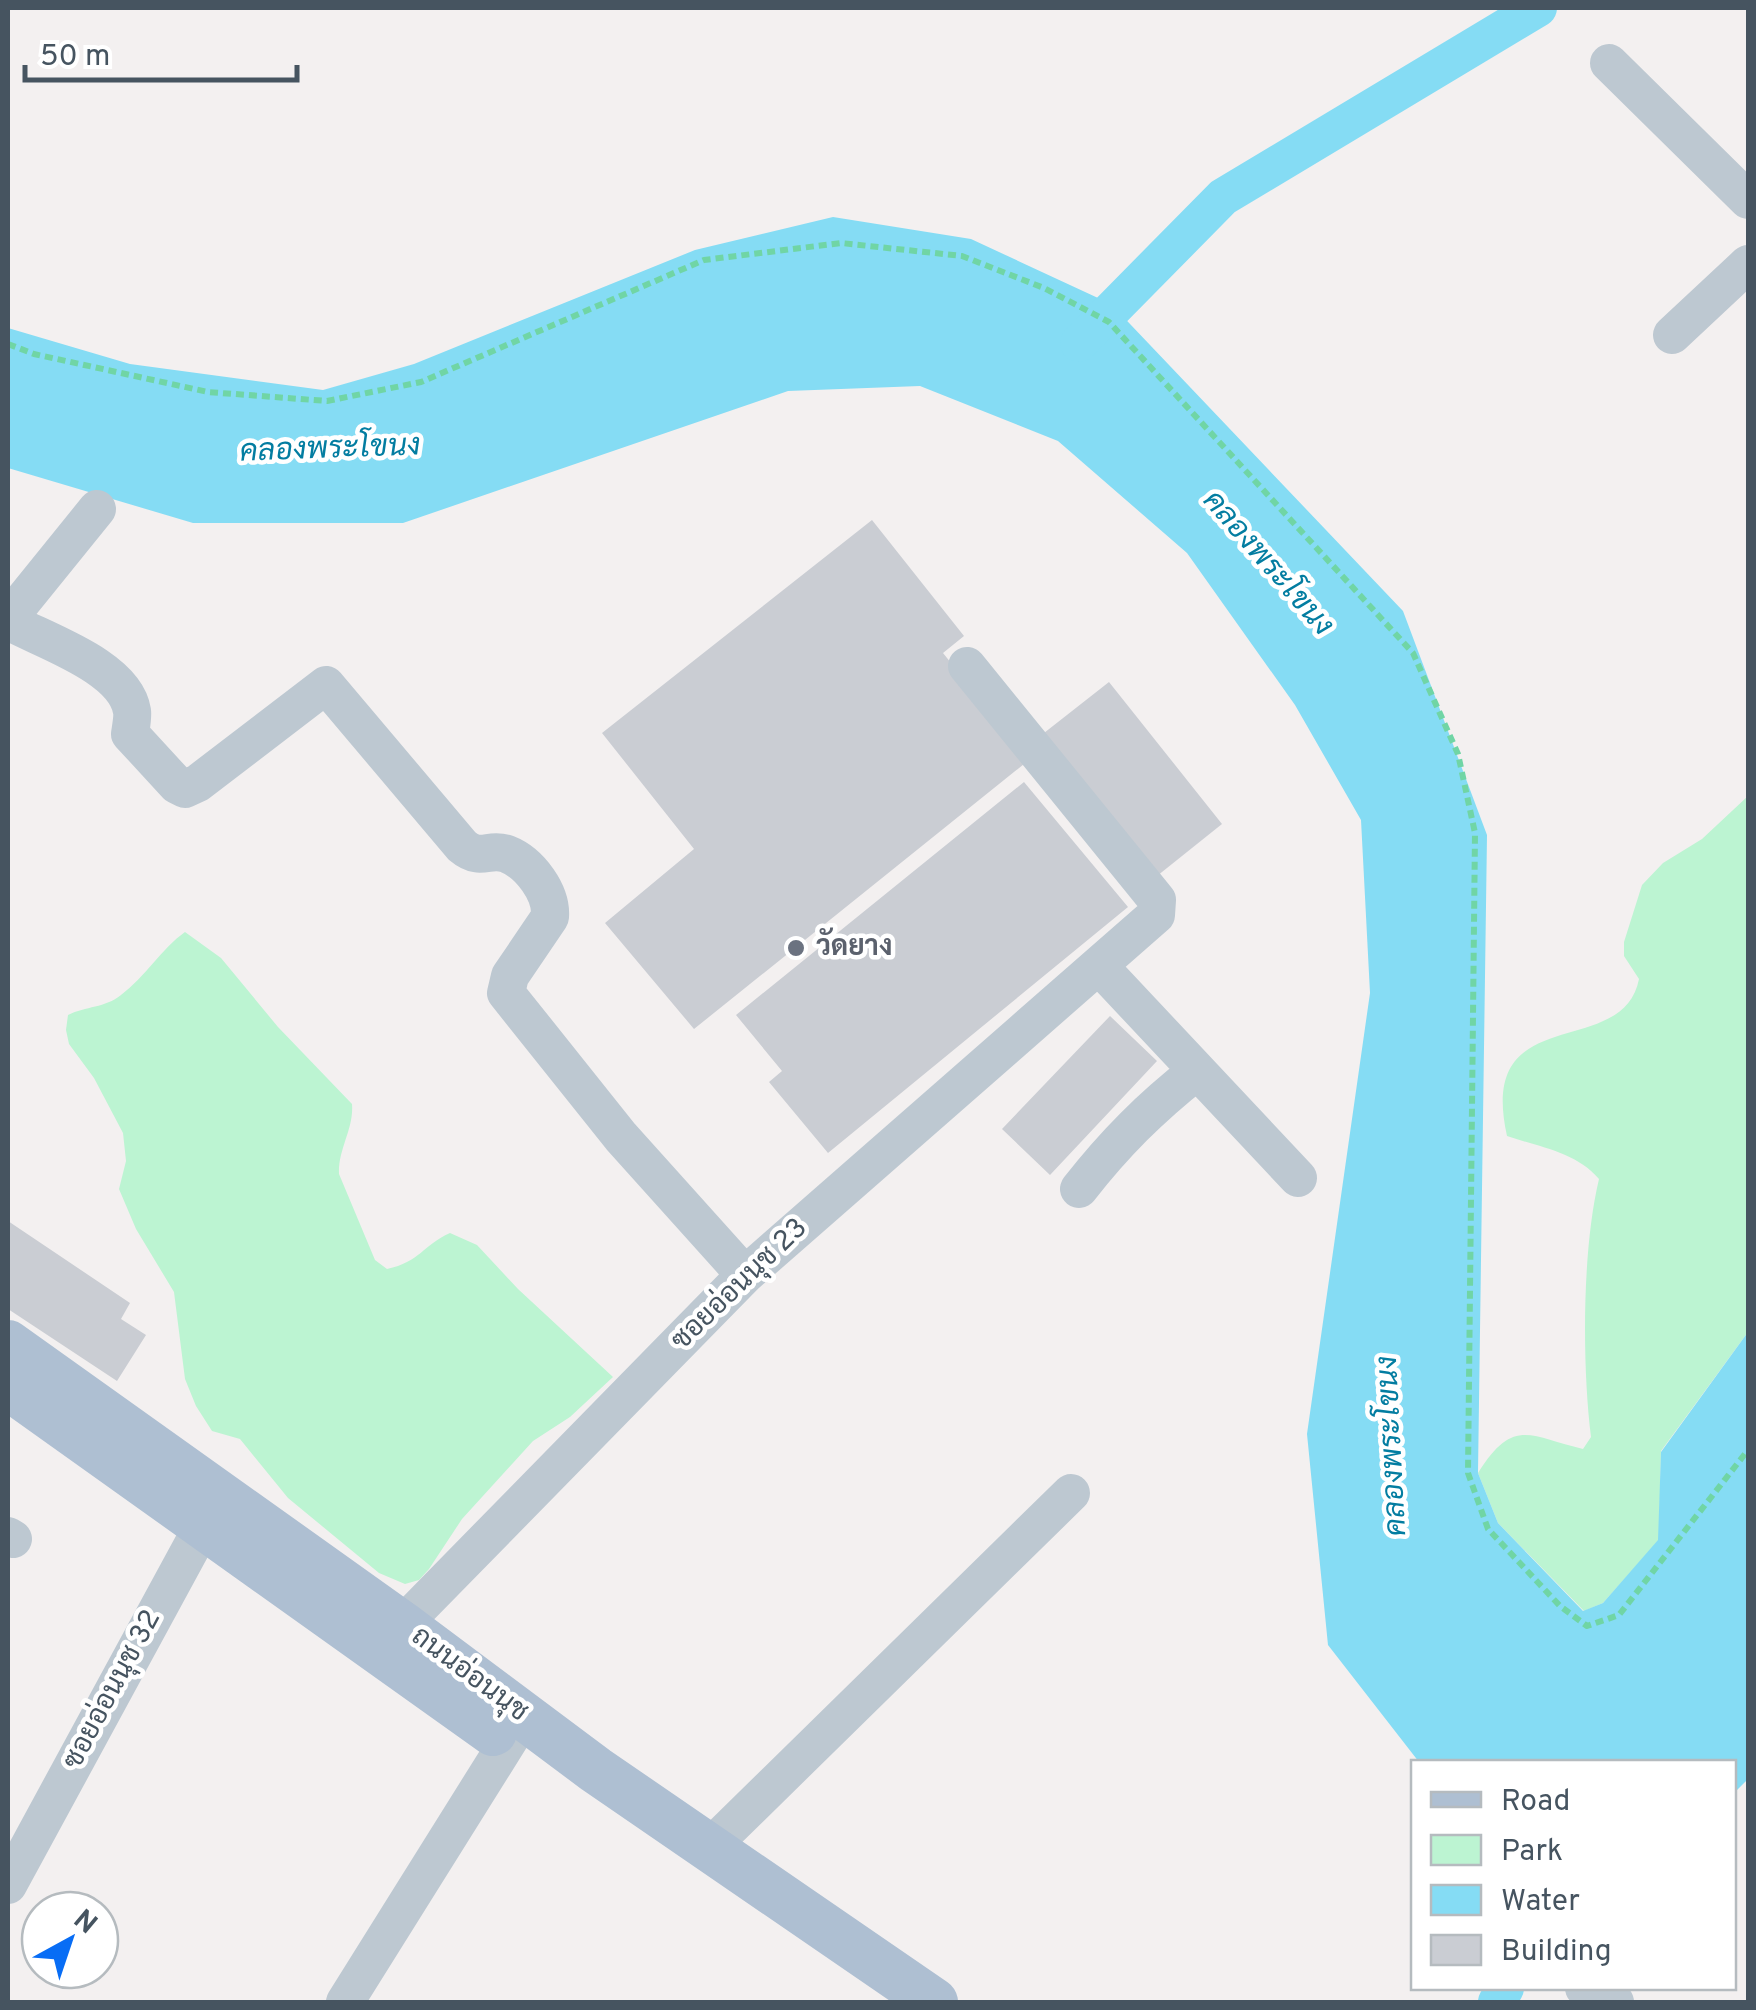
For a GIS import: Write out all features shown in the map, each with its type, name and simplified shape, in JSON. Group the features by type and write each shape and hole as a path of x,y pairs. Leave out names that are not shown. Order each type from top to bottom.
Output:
{"main road":[{"name":"ถนนอ่อนนุช","path":"8,1344 211,1510 516,1729 882,2002"},
{"name":"ถนนอ่อนนุช","path":"8,1386 402,1625 516,1729 708,1848 934,2002"}],"street":[{"path":"1609,63 1748,200"},
{"path":"1672,335 1748,266"},
{"path":"97,509 8,620 80,653 124,692 132,710 130,734 177,786 185,789 326,685 462,846 476,855 506,853 542,886 551,909 550,918 510,976 506,993 621,1136 745,1274"},
{"name":"ซอยอ่อนนุช 23","path":"402,1625 745,1274 1152,920 1159,907 1157,900 967,666"},
{"path":"1099,966 1298,1178"},
{"path":"1079,1190 1148,1109 1198,1071"},
{"path":"708,1848 1070,1492"},
{"name":"ซอยอ่อนนุช 32","path":"8,1885 211,1510"},
{"path":"345,2002 516,1729"},
{"path":"1588,1990 1614,2002"}],"path":[{"path":"8,344 34,354 208,392 327,401 421,382 704,260 841,243 962,256 1044,288 1110,322 1413,654 1458,754 1475,833 1468,1473 1488,1529 1560,1606 1587,1626 1619,1615 1748,1450"}],"green space":[{"path":"1748,796 1748,1332 1661,1451 1659,1540 1603,1603 1584,1611 1498,1523 1478,1473 1491,1455 1513,1437 1536,1436 1583,1449 1591,1437 1585,1307 1589,1239 1599,1179 1568,1156 1507,1136 1503,1093 1512,1065 1531,1048 1607,1019 1627,1004 1639,979 1624,956 1624,942 1642,885 1663,863 1702,839"},
{"path":"185,932 221,958 278,1027 352,1104 339,1174 375,1260 387,1269 398,1266 450,1233 477,1245 518,1289 613,1377 570,1417 533,1441 462,1519 419,1580 405,1584 379,1573 288,1498 240,1439 212,1431 185,1379 174,1292 136,1229 119,1189 126,1161 123,1133 94,1078 69,1044 66,1030 68,1015 121,995"}],"water":[{"name":"คลองพระโขนง","path":"833,217 971,239 1111,304 1403,611 1487,835 1478,1473 1498,1523 1583,1611 1603,1603 1658,1540 1661,1452 1748,1332 1748,1779 1736,1791 1736,1760 1417,1760 1328,1645 1307,1434 1370,993 1361,820 1295,705 1187,553 1058,441 920,386 788,391 403,523 193,523 8,468 8,328 130,364 323,390 414,364 695,250"}],"building":[{"path":"872,520 964,636 943,653 1029,760 694,1029 605,923 694,849 602,733"},
{"path":"1109,682 1222,824 1157,876 1044,733"},
{"path":"1024,782 1128,907 828,1153 769,1082 782,1071 736,1015"},
{"path":"1110,1016 1157,1061 1050,1175 1002,1129"},
{"path":"8,1221 130,1303 121,1319 146,1335 117,1381 8,1309"}],"waterway":[{"path":"1079,343 1223,197 1538,8"},
{"path":"1497,2002 1504,1990"}],"place":[{"name":"วัดยาง","path":"796,948"}]}
